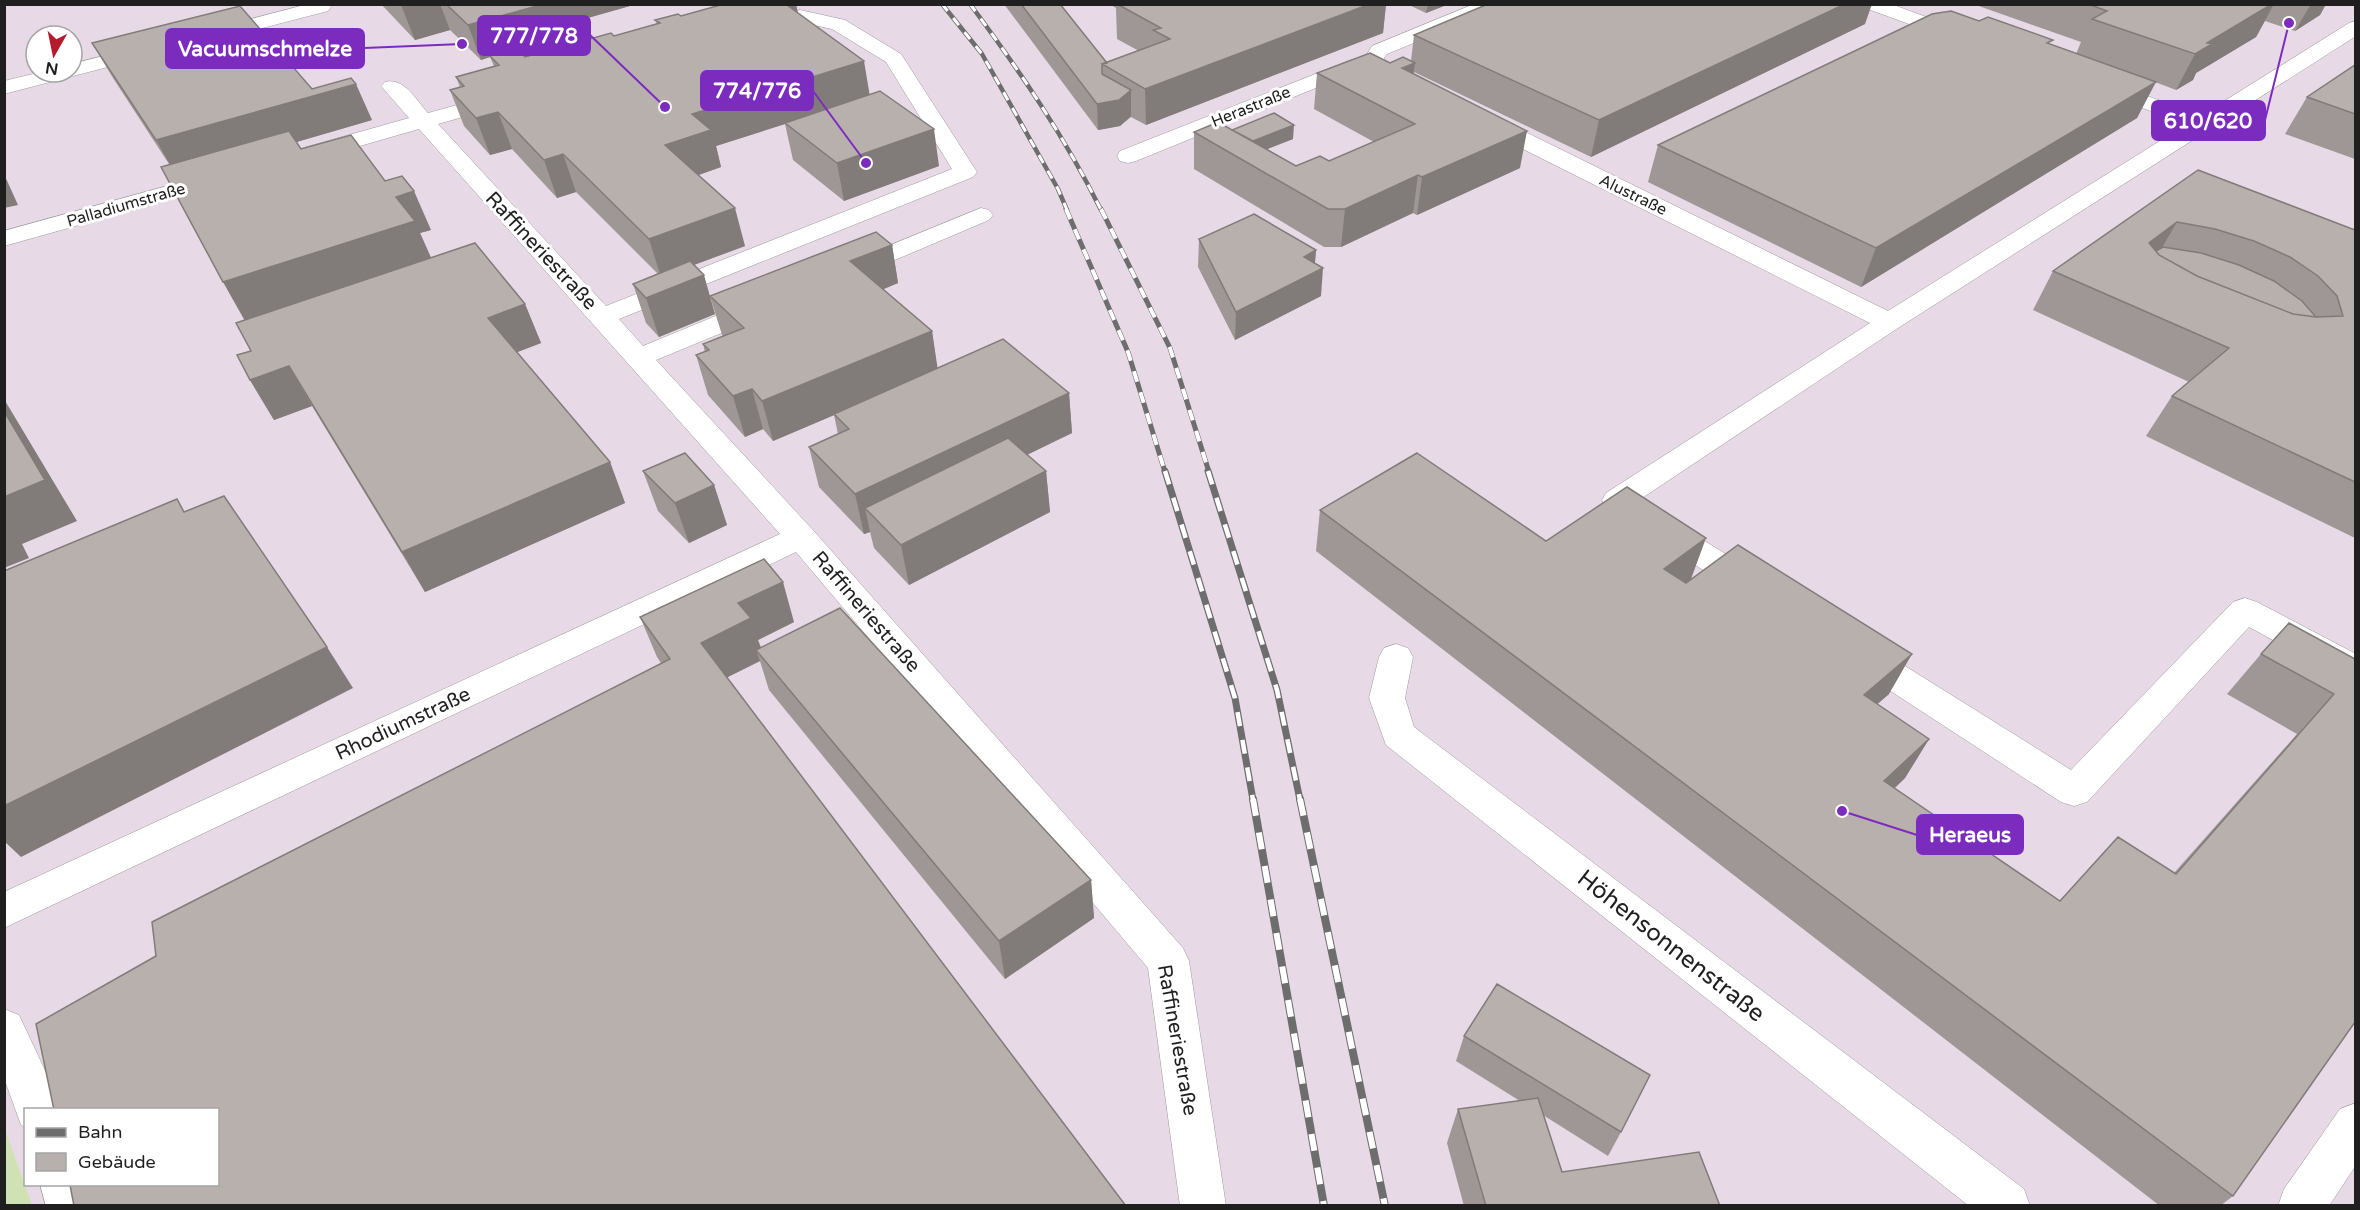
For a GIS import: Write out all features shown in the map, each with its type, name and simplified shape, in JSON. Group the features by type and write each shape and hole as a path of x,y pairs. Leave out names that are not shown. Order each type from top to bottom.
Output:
{"lane":[{"name":"Herastraße","path":"1128,156 1380,65 1379,50 1492,4"},
{"path":"1872,4 1980,43"},
{"path":"196,39 321,7"},
{"path":"1913,19 1932,9"},
{"path":"602,317 965,172 894,58 838,24 800,16 732,33"},
{"path":"1395,24 1416,34"},
{"path":"1776,601 1608,506 1889,322 2355,27"},
{"path":"84,67 162,47"},
{"path":"1206,141 1380,65 1425,91"},
{"path":"2081,79 2205,123"},
{"path":"4,88 24,83"},
{"name":"Raffineriestraße","path":"392,86 422,122 801,537 1168,961 1203,1206"},
{"path":"286,160 525,92"},
{"name":"Alustraße","path":"1467,112 1889,322"},
{"name":"Palladiumstraße","path":"4,239 241,172"},
{"path":"830,278 981,215"},
{"path":"639,358 786,296"},
{"name":"Rhodiumstraße","path":"4,911 801,537"},
{"path":"1836,639 2074,791 2245,610 2355,670"},
{"name":"Höhensonnenstraße","path":"1396,657 1387,698 1399,735 2007,1206"},
{"path":"4,1029 37,1108"},
{"path":"2301,1206 2355,1125"},
{"path":"63,1186 70,1206"}],"shaded area":[{"path":"5,5 2355,5 2355,1205 32,1206 25,1186 219,1186 219,1108 24,1108 24,1183 5,1129"}],"green space":[{"path":"5,1129 32,1205 5,1205"}],"building":[{"path":"446,4 544,4 468,25"},
{"path":"724,4 790,4 787,5 864,61 692,114 711,130 665,145 735,208 649,239 563,154 544,160 498,112 476,118 450,90 464,86 456,77 499,65 490,56 516,48 525,57 611,33 614,36 660,23 655,20 678,14 681,16"},
{"path":"1021,4 1060,4 1107,63 1102,64 1102,74 1131,90 1119,100 1097,104"},
{"path":"1117,4 1370,4 1145,89 1102,64 1170,39 1153,30 1161,28"},
{"path":"1488,4 1845,4 1599,120 1414,35"},
{"path":"2088,4 2272,4 2207,43 2212,44 2195,54 2092,19 2107,11"},
{"path":"240,6 312,89 351,78 356,84 156,140 92,43"},
{"path":"1951,11 1979,21 1988,17 2053,40 2047,43 2156,82 1876,248 1658,145 1932,14"},
{"path":"1370,53 1390,63 1403,57 1415,63 1402,68 1527,131 1422,177 1418,175 1345,209 1328,209 1194,132 1218,122 1296,166 1320,156 1329,161 1415,124 1317,73"},
{"path":"2355,65 2355,114 2307,97"},
{"path":"880,91 934,129 837,163 785,123"},
{"path":"1274,113 1294,125 1253,141 1232,130"},
{"path":"289,131 301,149 351,135 385,181 402,176 414,191 396,197 415,221 223,282 161,167"},
{"path":"2198,170 2355,230 2355,482 2172,396 2229,348 2053,271","holes":["2177,222 2215,229 2254,241 2290,257 2318,276 2337,296 2343,316 2316,317 2293,314 2197,276 2159,255 2149,243"]},
{"path":"1254,214 1316,250 1304,257 1323,268 1236,312 1199,239"},
{"path":"876,232 892,245 850,261 932,331 762,401 752,389 733,396 696,355 709,350 703,344 744,328 710,296"},
{"path":"475,243 525,304 488,318 610,462 402,552 289,366 250,380 237,355 251,351 236,323"},
{"path":"2163,247 2201,253 2239,265 2274,281 2302,301 2316,317 2293,314 2197,276 2159,255 2156,251"},
{"path":"690,261 704,275 646,298 633,284"},
{"path":"1003,339 1069,393 855,494 809,447 849,429 834,414"},
{"path":"4,411 45,480 4,497"},
{"path":"1008,438 1046,471 901,545 865,508"},
{"path":"685,453 714,485 675,503 643,471"},
{"path":"1417,453 1546,541 1627,487 1706,538 1664,569 1686,583 1738,545 1912,654 1864,695 1929,739 1884,781 2060,901 2118,837 2176,874 2334,694 2261,654 2289,623 2355,659 2355,1022 2233,1196 1320,510"},
{"path":"224,496 327,647 4,806 4,571 177,499 184,512"},
{"path":"764,559 783,582 738,603 751,618 701,643 1126,1206 74,1206 70,1186 219,1186 219,1108 54,1108 36,1024 156,956 152,922 670,659 640,617"},
{"path":"840,608 1091,880 999,941 756,650"},
{"path":"1497,984 1650,1075 1621,1132 1464,1036"},
{"path":"1538,1098 1562,1172 1699,1152 1720,1206 1486,1206 1458,1109"}],"railway":[{"path":"942,4 982,54 1058,189 1067,210"},
{"path":"970,4 1040,104 1101,210"},
{"path":"1066,209 1128,352 1165,472"},
{"path":"1101,209 1170,348 1209,472"},
{"path":"1165,471 1235,698 1253,800"},
{"path":"1208,471 1277,690 1300,800"},
{"path":"1253,799 1324,1206"},
{"path":"1300,799 1385,1206"}],"place":[{"name":"610/620","path":"2289,23"},
{"name":"Vacuumschmelze","path":"462,44"},
{"name":"777/778","path":"665,107"},
{"name":"774/776","path":"866,163"},
{"name":"Heraeus","path":"1842,811"}]}
